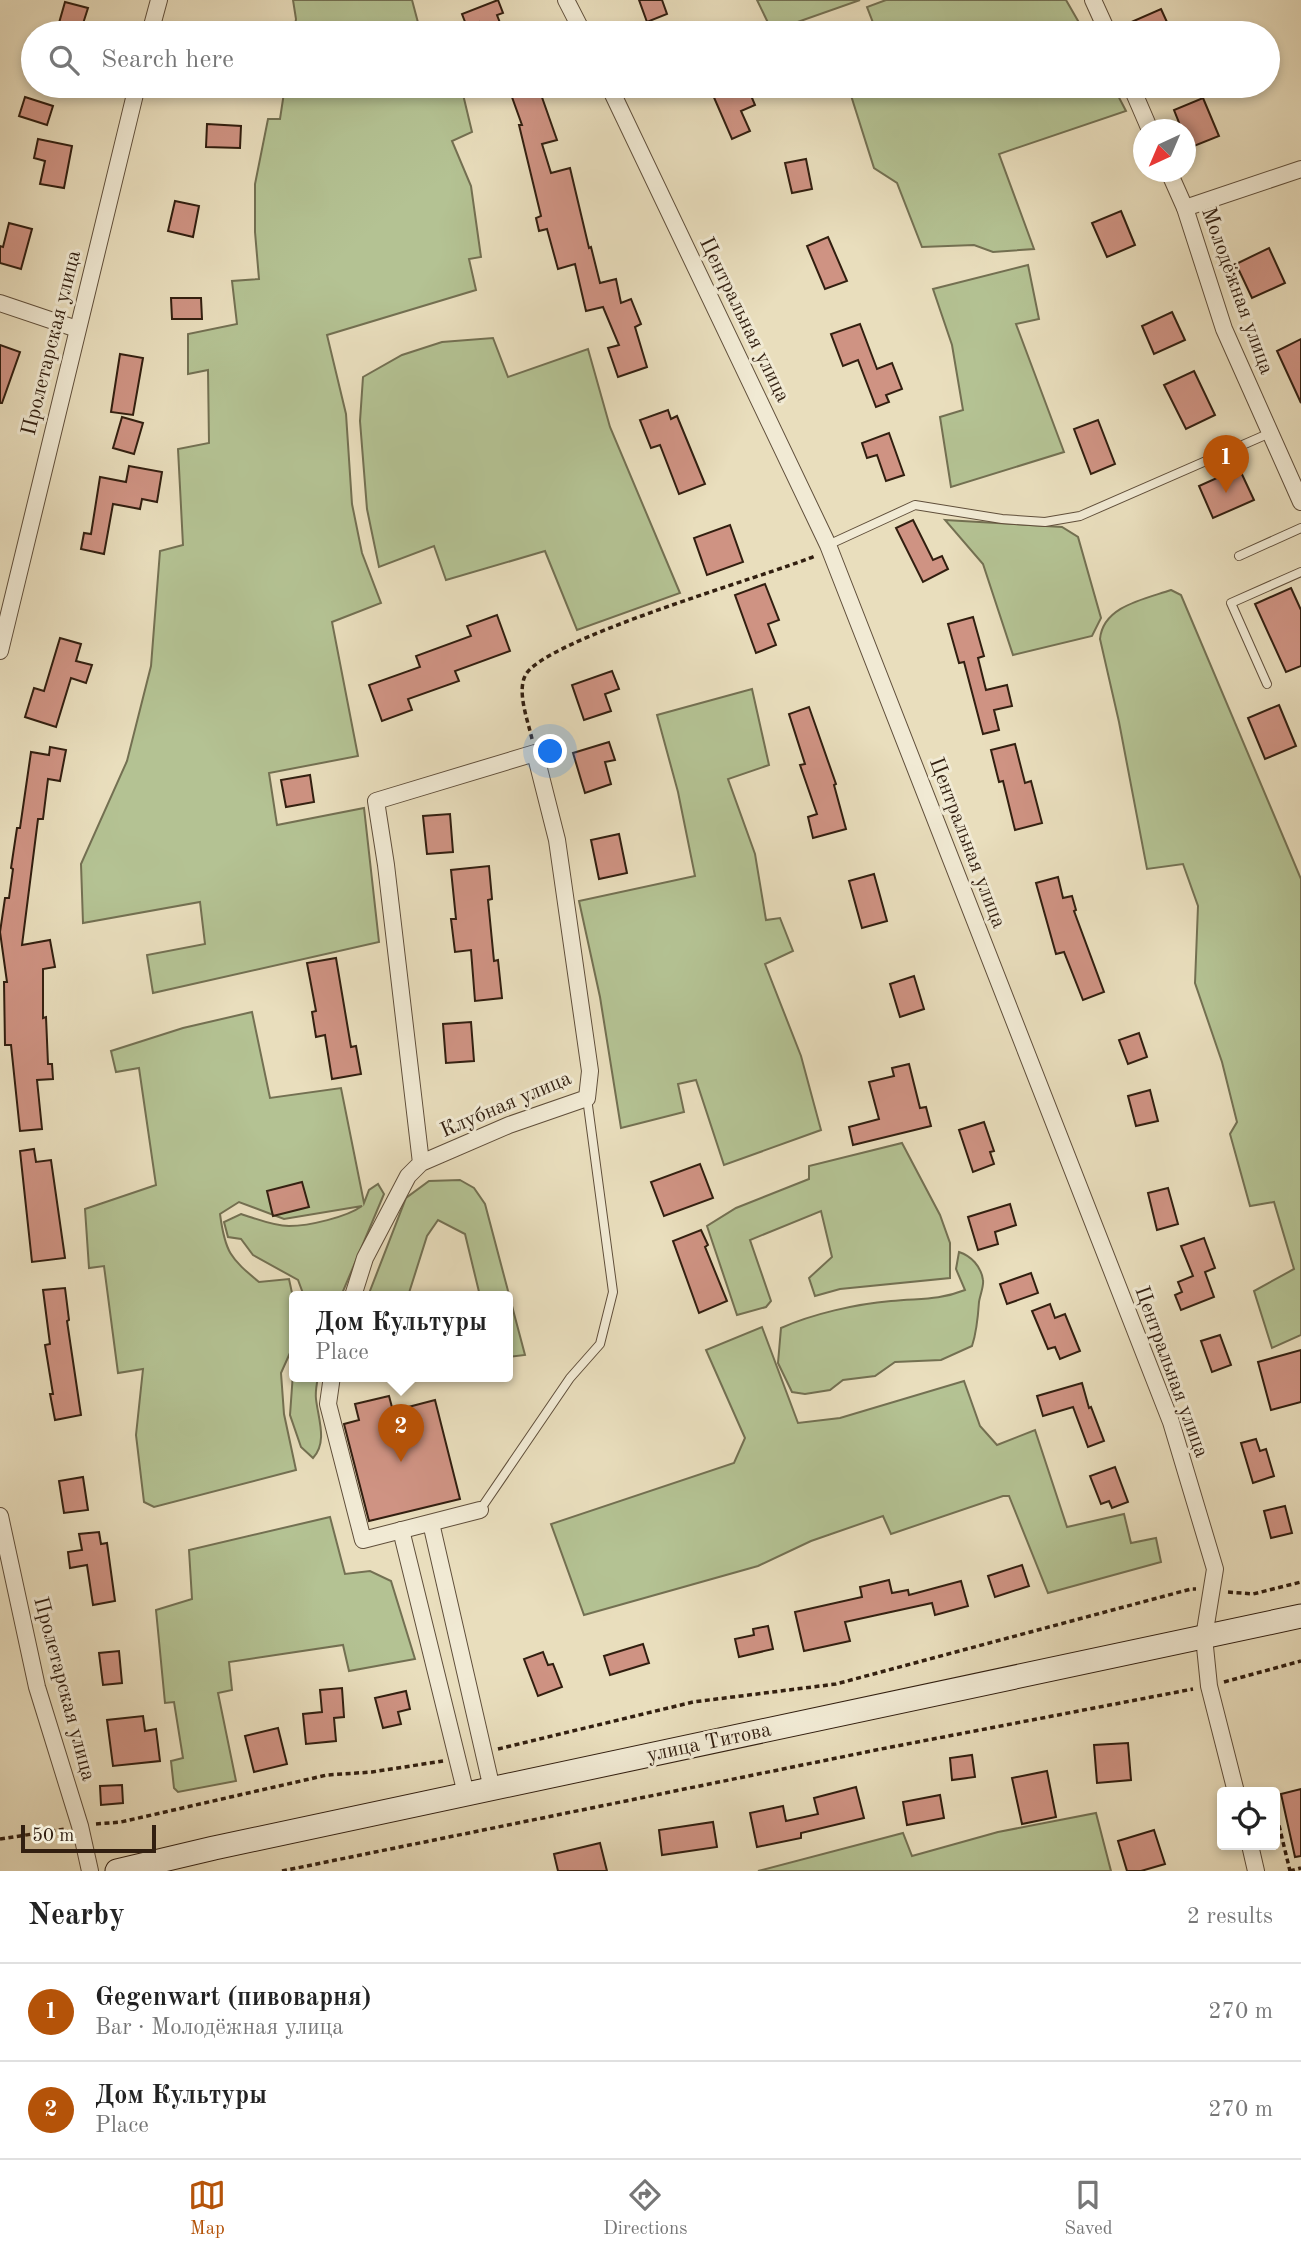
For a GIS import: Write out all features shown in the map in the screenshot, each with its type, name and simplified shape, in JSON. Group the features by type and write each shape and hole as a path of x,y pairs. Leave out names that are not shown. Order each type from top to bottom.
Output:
{"main road":[{"name":"улица Титова","path":"117,1871 1301,1616"}],"street":[{"path":"153,21 159,0"},
{"path":"566,0 577,21"},
{"path":"1093,0 1103,21"},
{"name":"Пролетарская улица","path":"0,651 134,98"},
{"name":"Центральная улица","path":"614,98 829,548 1171,1422 1215,1569 1205,1637 1209,1686 1235,1787"},
{"path":"1136,98 1145,119"},
{"path":"1185,208 1301,169"},
{"name":"Молодёжная улица","path":"1173,182 1185,208 1224,329 1301,502"},
{"path":"0,303 77,329"},
{"name":"Клубная улица","path":"535,753 557,840 590,1071 587,1098 509,1125 421,1163 376,801 535,753"},
{"path":"355,1291 365,1258 408,1176 421,1163"},
{"path":"331,1382 328,1404 363,1540 480,1510"},
{"name":"Пролетарская улица","path":"0,1517 37,1687 80,1826 90,1871"},
{"path":"431,1523 492,1789"},
{"path":"401,1531 466,1794"},
{"path":"1251,1850 1256,1871"}],"lane":[{"path":"829,548 915,505 1002,519 1045,522 1080,516 1270,433"},
{"path":"1239,556 1301,528"},
{"path":"1267,684 1231,603 1300,574"},
{"path":"480,1510 570,1378 600,1344 613,1292 587,1098"}],"path":[{"path":"535,753 521,687 526,673 538,663 575,642 612,627 784,569 829,548"},
{"path":"484,1752 693,1702 836,1684 1191,1589 1253,1594 1301,1582"},
{"path":"282,1871 881,1749 1209,1686 1301,1661"},
{"path":"0,1839 121,1822 327,1774 372,1772 457,1758"},
{"path":"1280,1830 1290,1871 1301,1868"}],"green space":[{"path":"293,0 412,0 418,21 296,21"},
{"path":"757,0 860,0 800,21 767,21"},
{"path":"886,0 1066,0 1078,21 872,21 867,7"},
{"path":"283,98 464,98 472,132 452,141 471,186 481,257 469,259 476,290 327,335 346,414 352,504 362,553 381,603 332,622 358,756 269,773 277,825 364,808 379,942 153,993 147,955 205,944 200,902 83,923 81,864 127,761 151,666 160,551 183,545 178,449 209,443 208,370 188,374 188,334 237,324 232,281 259,279 255,184 268,119 280,119"},
{"path":"852,98 1119,98 1126,111 999,154 1034,249 993,252 974,245 922,247 897,183 874,168"},
{"path":"1028,265 1039,319 1016,324 1064,452 951,487 940,417 963,410 952,345 933,289"},
{"path":"493,338 508,377 588,349 610,427 680,593 577,630 545,551 446,580 434,546 379,567 367,509 360,421 363,377 402,355 442,342"},
{"path":"945,520 1062,527 1078,537 1101,618 1092,636 1013,655 983,564"},
{"path":"1171,590 1181,595 1301,879 1301,1335 1272,1348 1254,1291 1294,1269 1274,1202 1250,1206 1230,1134 1237,1122 1222,1062 1195,983 1198,906 1183,864 1147,869 1100,639 1103,628 1117,611"},
{"path":"752,689 769,765 728,779 755,854 766,920 780,918 793,951 765,964 801,1056 821,1130 724,1165 696,1080 678,1084 684,1112 621,1128 600,997 579,901 695,876 678,792 657,715"},
{"path":"252,1012 270,1098 341,1088 364,1203 369,1190 378,1184 384,1194 343,1291 302,1291 298,1280 253,1255 241,1239 228,1237 224,1222 241,1214 277,1225 297,1226 338,1217 362,1206 284,1219 239,1202 220,1214 227,1246 241,1267 259,1282 289,1279 292,1291 289,1291 289,1355 281,1373 284,1414 296,1470 154,1507 144,1502 136,1435 143,1369 118,1373 104,1266 89,1268 85,1209 156,1185 139,1068 116,1072 111,1051 183,1028"},
{"path":"902,1143 940,1215 950,1243 950,1278 840,1289 815,1296 809,1278 832,1257 821,1211 750,1240 771,1301 766,1307 737,1315 707,1226 736,1208 809,1179 809,1166"},
{"path":"460,1180 474,1188 485,1204 508,1291 479,1291 465,1234 438,1220 427,1236 410,1291 370,1291 406,1198 429,1181"},
{"path":"959,1252 975,1262 983,1280 972,1346 941,1360 895,1362 875,1376 843,1380 830,1390 805,1394 792,1392 778,1363 781,1328 806,1318 849,1307 877,1302 937,1298 965,1290 956,1269"},
{"path":"513,1310 525,1355 513,1356"},
{"path":"762,1327 798,1423 840,1418 964,1381 980,1426 997,1445 1035,1430 1067,1527 1124,1514 1131,1543 1156,1538 1161,1562 1048,1593 1009,1496 1003,1496 891,1534 883,1516 811,1541 758,1566 584,1615 551,1524 734,1463 745,1438 706,1350"},
{"path":"292,1382 317,1382 316,1396 321,1437 318,1452 313,1458 301,1447 290,1415"},
{"path":"330,1517 345,1574 370,1571 391,1581 415,1659 349,1671 343,1645 229,1662 232,1690 218,1693 236,1781 178,1792 174,1788 171,1761 183,1758 174,1702 165,1703 156,1610 192,1599 189,1550"},
{"path":"1096,1813 1111,1871 758,1871 903,1833 912,1856 998,1832"}],"building":[{"path":"498,0 503,13 497,15 499,21 465,21 462,14"},
{"path":"639,0 662,0 667,14 647,21"},
{"path":"65,2 88,8 84,21 60,21"},
{"path":"1161,9 1166,21 1134,21"},
{"path":"25,98 53,106 47,125 19,116"},
{"path":"512,98 542,98 557,140 542,144 551,173 570,168 600,283 616,279 621,303 631,299 641,324 635,327 647,367 618,377 608,348 619,345 603,307 586,311 575,264 558,269 547,229 539,231 536,218 541,216 519,125 522,125"},
{"path":"714,98 752,98 755,105 741,111 750,131 732,139"},
{"path":"1203,98 1219,136 1196,145 1196,119 1178,119 1174,110"},
{"path":"207,124 241,126 240,148 206,147"},
{"path":"38,139 72,146 64,188 40,184 45,161 34,158"},
{"path":"806,159 812,189 792,193 785,163"},
{"path":"175,201 199,206 193,237 168,231"},
{"path":"1121,211 1135,245 1107,257 1092,223"},
{"path":"9,223 32,229 21,269 0,263 0,246 3,247"},
{"path":"828,237 847,281 825,289 807,246"},
{"path":"1269,248 1285,283 1252,298 1236,264"},
{"path":"171,298 201,298 202,319 172,319"},
{"path":"1172,312 1185,340 1154,354 1142,326"},
{"path":"860,324 877,369 892,363 902,389 886,395 889,402 876,407 858,360 843,366 831,334"},
{"path":"1301,339 1301,403 1277,351"},
{"path":"0,345 20,352 2,403 0,403"},
{"path":"120,354 143,358 133,415 111,412"},
{"path":"1194,371 1215,415 1186,429 1164,385"},
{"path":"668,410 671,419 677,416 705,484 679,494 660,445 651,448 640,420"},
{"path":"122,417 143,423 134,454 113,448"},
{"path":"1098,420 1115,464 1091,474 1074,429"},
{"path":"889,433 904,475 886,481 877,455 867,458 862,443"},
{"path":"129,466 162,472 157,502 142,499 140,509 113,504 104,554 81,549 84,533 91,534 100,477 126,482"},
{"path":"1239,468 1254,500 1213,518 1199,486"},
{"path":"913,520 933,560 942,556 948,569 923,582 896,528"},
{"path":"730,525 743,562 707,575 694,538"},
{"path":"765,584 779,620 768,624 776,645 756,653 735,595"},
{"path":"1291,588 1301,610 1301,666 1286,672 1255,604"},
{"path":"497,615 510,651 455,671 459,681 408,699 412,710 382,721 369,685 420,667 416,656 471,636 467,626"},
{"path":"973,617 984,656 978,658 986,690 1007,685 1012,706 994,710 999,730 983,734 964,662 959,663 948,624"},
{"path":"60,638 81,644 76,661 92,665 86,683 71,678 56,727 25,717 34,688 44,691"},
{"path":"612,671 619,689 605,694 611,711 584,720 572,685"},
{"path":"1279,705 1296,746 1265,759 1248,718"},
{"path":"809,707 836,784 834,785 846,829 813,838 808,817 817,814 800,765 805,764 789,714"},
{"path":"609,742 615,760 605,762 611,784 585,793 573,753"},
{"path":"1015,744 1025,783 1031,781 1042,823 1015,830 1003,781 999,782 991,750"},
{"path":"50,747 66,750 60,781 48,779 43,819 38,819 22,945 50,940 55,967 43,969 43,1018 46,1017 48,1064 52,1064 53,1079 37,1080 42,1129 20,1131 11,1045 5,1045 4,982 7,982 0,932 5,898 9,898 17,828 20,828 31,752 49,755"},
{"path":"310,775 314,802 286,807 281,780"},
{"path":"450,814 453,852 427,854 423,816"},
{"path":"619,834 627,873 599,879 591,840"},
{"path":"489,866 492,899 488,900 494,961 498,960 502,998 475,1001 471,950 455,952 451,919 456,919 451,870"},
{"path":"874,874 887,921 862,928 849,881"},
{"path":"1058,877 1063,898 1072,896 1076,910 1074,911 1104,992 1083,1000 1064,952 1056,954 1036,883"},
{"path":"336,958 351,1047 356,1046 361,1074 332,1079 325,1035 316,1037 312,1012 316,1011 307,963"},
{"path":"914,976 924,1009 900,1017 890,984"},
{"path":"471,1022 474,1061 446,1063 443,1024"},
{"path":"1139,1033 1147,1057 1128,1064 1119,1040"},
{"path":"909,1064 920,1108 926,1107 931,1126 853,1145 849,1127 879,1119 869,1082 894,1076 892,1068"},
{"path":"1150,1090 1158,1121 1136,1126 1128,1096"},
{"path":"984,1122 994,1151 990,1152 994,1164 973,1172 959,1130"},
{"path":"34,1149 36,1162 51,1160 65,1258 32,1262 20,1151"},
{"path":"700,1164 713,1198 664,1216 651,1182"},
{"path":"302,1182 309,1207 273,1216 267,1191"},
{"path":"1168,1188 1178,1224 1157,1230 1148,1193"},
{"path":"1010,1204 1016,1225 995,1232 998,1244 978,1250 968,1217"},
{"path":"701,1230 727,1301 699,1313 673,1241"},
{"path":"1204,1238 1215,1268 1205,1272 1214,1297 1181,1310 1175,1295 1182,1292 1178,1282 1193,1276 1181,1246"},
{"path":"1031,1273 1038,1293 1007,1304 1000,1284"},
{"path":"65,1288 67,1321 81,1415 55,1420 45,1345 50,1344 43,1290"},
{"path":"1050,1304 1055,1318 1065,1314 1080,1351 1060,1359 1055,1347 1048,1349 1032,1311"},
{"path":"1220,1335 1231,1365 1212,1372 1201,1341"},
{"path":"1301,1350 1301,1402 1271,1410 1258,1362"},
{"path":"1082,1383 1089,1408 1091,1407 1104,1441 1088,1447 1073,1407 1043,1416 1037,1396"},
{"path":"389,1396 393,1411 435,1400 460,1499 369,1521 344,1424 359,1420 355,1404"},
{"path":"1256,1439 1260,1451 1266,1449 1274,1476 1253,1483 1241,1443"},
{"path":"1115,1467 1128,1502 1112,1508 1109,1501 1101,1504 1090,1476"},
{"path":"83,1477 88,1510 64,1513 59,1481"},
{"path":"1285,1506 1292,1533 1271,1538 1264,1511"},
{"path":"99,1532 101,1544 107,1543 115,1601 93,1605 87,1565 70,1568 68,1552 82,1550 79,1534"},
{"path":"1022,1565 1029,1586 995,1597 988,1576"},
{"path":"889,1580 892,1593 908,1590 909,1595 961,1581 968,1606 935,1615 932,1603 845,1622 850,1641 804,1651 795,1612 862,1597 860,1587"},
{"path":"768,1626 773,1649 739,1657 735,1639 754,1635 753,1629"},
{"path":"643,1644 649,1663 610,1675 604,1656"},
{"path":"119,1651 122,1683 103,1685 99,1653"},
{"path":"543,1652 548,1665 553,1664 562,1687 538,1696 524,1659"},
{"path":"342,1688 344,1717 334,1718 336,1741 306,1744 303,1714 322,1712 320,1690"},
{"path":"406,1691 410,1709 398,1712 401,1724 383,1728 375,1698"},
{"path":"143,1716 145,1731 156,1729 160,1761 113,1766 107,1720"},
{"path":"278,1728 287,1764 254,1772 245,1736"},
{"path":"1128,1743 1131,1780 1097,1783 1094,1745"},
{"path":"972,1755 975,1777 952,1780 950,1758"},
{"path":"1047,1771 1056,1817 1022,1824 1012,1778"},
{"path":"122,1785 123,1803 101,1805 100,1786"},
{"path":"856,1787 864,1818 801,1833 801,1838 757,1847 750,1813 783,1806 786,1821 818,1814 814,1798"},
{"path":"1301,1789 1301,1856 1295,1857 1281,1794"},
{"path":"940,1795 944,1818 907,1825 903,1802"},
{"path":"713,1822 717,1847 662,1855 659,1830"},
{"path":"1154,1830 1165,1864 1141,1871 1127,1871 1118,1841"},
{"path":"600,1843 607,1871 558,1871 554,1854"}],"place":[{"name":"Gegenwart (пивоварня)","path":"1226,493"},
{"name":"Дом Культуры","path":"401,1462"}]}
